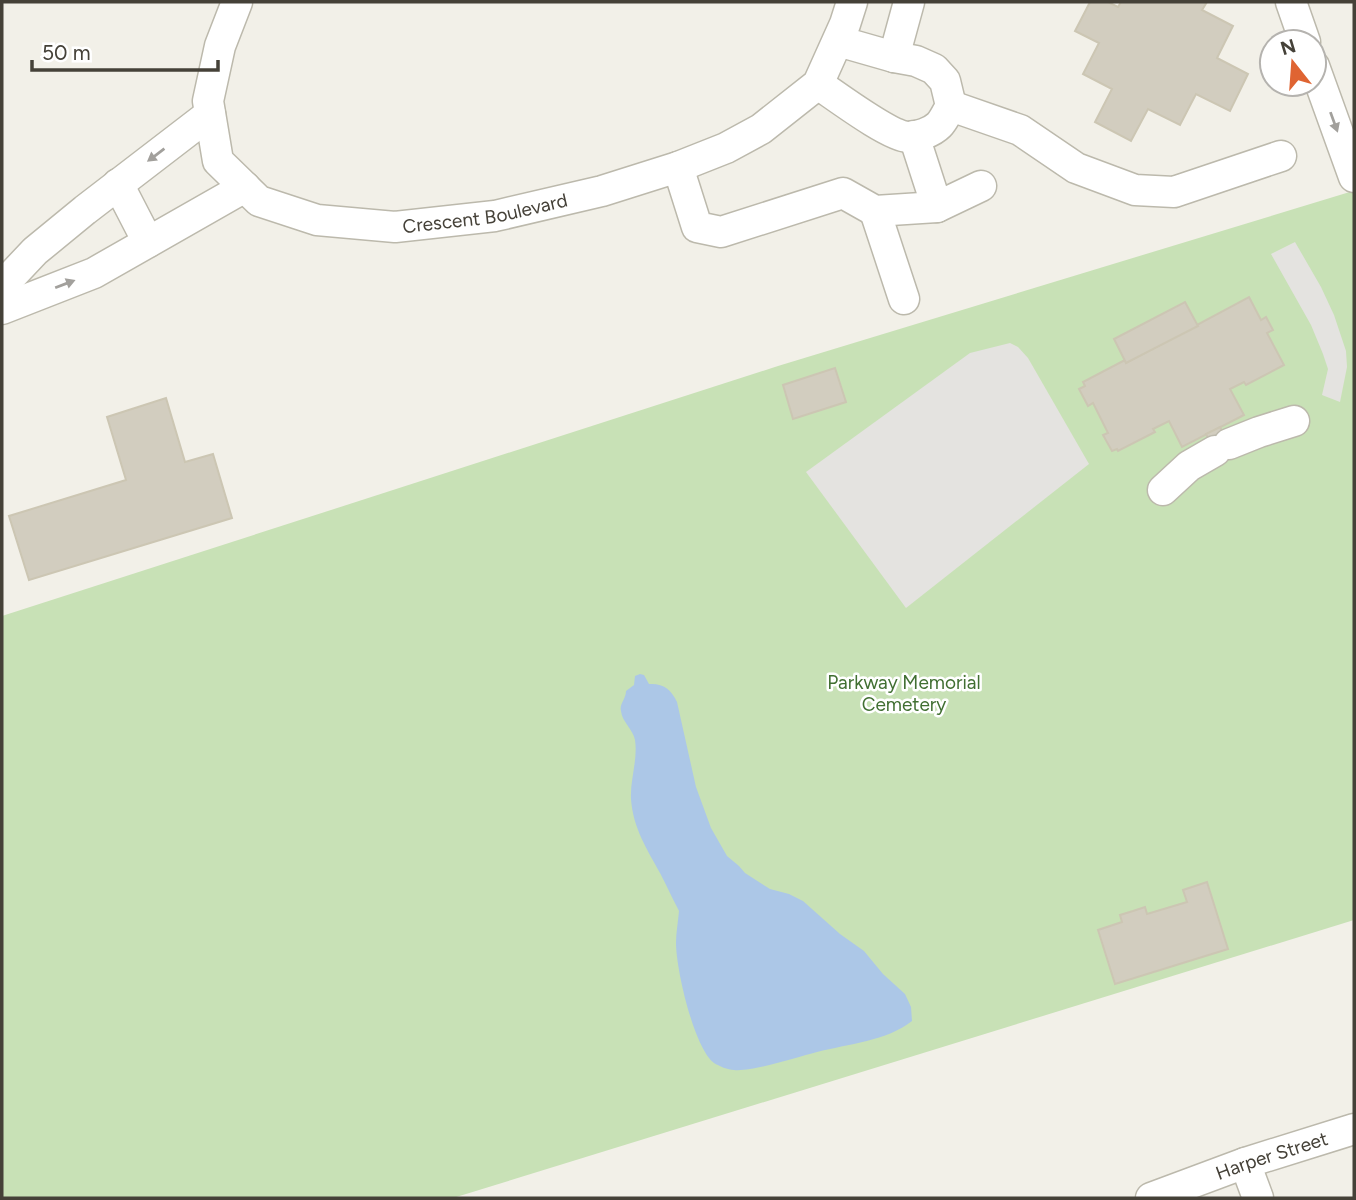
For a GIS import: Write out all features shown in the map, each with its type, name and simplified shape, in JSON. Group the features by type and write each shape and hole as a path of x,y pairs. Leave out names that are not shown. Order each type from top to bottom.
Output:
{"street":[{"name":"Crescent Boulevard","path":"237,2 220,46 208,101 218,161 259,201 317,220 395,227 495,216 602,191 678,167 726,148 761,129 818,84 852,2"},
{"path":"894,57 909,2"},
{"path":"1290,2 1300,28"},
{"path":"818,84 889,131 908,137 924,134 938,126 951,106 945,81 934,69 916,61 838,41"},
{"path":"1326,98 1354,177"},
{"path":"951,106 1020,130 1076,168 1135,190 1174,192 1281,156"},
{"path":"2,286 35,251 210,114"},
{"path":"914,136 937,206"},
{"path":"678,167 697,227 721,232 842,193 875,211 937,206 981,186"},
{"path":"118,184 148,242"},
{"path":"2,309 94,273 245,187"},
{"path":"875,211 904,299"},
{"path":"1163,490 1189,466 1222,447 1294,421"},
{"name":"Harper Street","path":"1151,1198 1245,1163 1354,1129"},
{"path":"1245,1163 1258,1198"}],"green space":[{"name":"Parkway Memorial Cemetery","path":"1353,191 1354,920 453,1198 2,1198 2,616 778,366"}],"shaded area":[{"path":"1295,242 1321,287 1346,351 1347,367 1340,402 1322,395 1328,369 1323,354 1311,325 1271,254"},
{"path":"1010,343 1028,358 1089,464 906,608 806,472 970,353"}],"water":[{"path":"644,675 649,684 666,688 677,702 696,787 711,828 727,856 745,873 770,889 803,901 864,951 883,974 905,994 911,1007 912,1021 891,1033 867,1041 752,1069 726,1069 714,1063 707,1055 693,1025 679,971 676,943 679,911 641,838 632,810 635,740 623,719 621,708 626,691 634,685 635,676"}],"building":[{"path":"1090,2 1108,2 1118,7 1121,2 1207,2 1202,10 1233,26 1217,58 1248,74 1230,111 1196,94 1180,125 1148,109 1131,141 1095,122 1112,89 1083,74 1099,43 1075,31"},
{"path":"1249,297 1261,320 1266,317 1273,330 1267,333 1284,365 1246,385 1244,382 1230,389 1244,415 1182,447 1169,421 1153,429 1155,432 1118,451 1112,451 1103,435 1108,433 1093,403 1088,406 1079,389 1085,386 1083,382 1125,360 1126,363"},
{"path":"1185,302 1198,326 1126,363 1114,339"},
{"path":"835,368 846,402 793,419 783,385"},
{"path":"166,398 185,462 213,454 232,518 29,580 9,516 126,480 107,417"},
{"path":"1220,427 1232,450 1218,457 1206,434"},
{"path":"1207,882 1228,949 1115,984 1098,930 1122,922 1120,915 1145,907 1147,914 1187,902 1183,890"}]}
